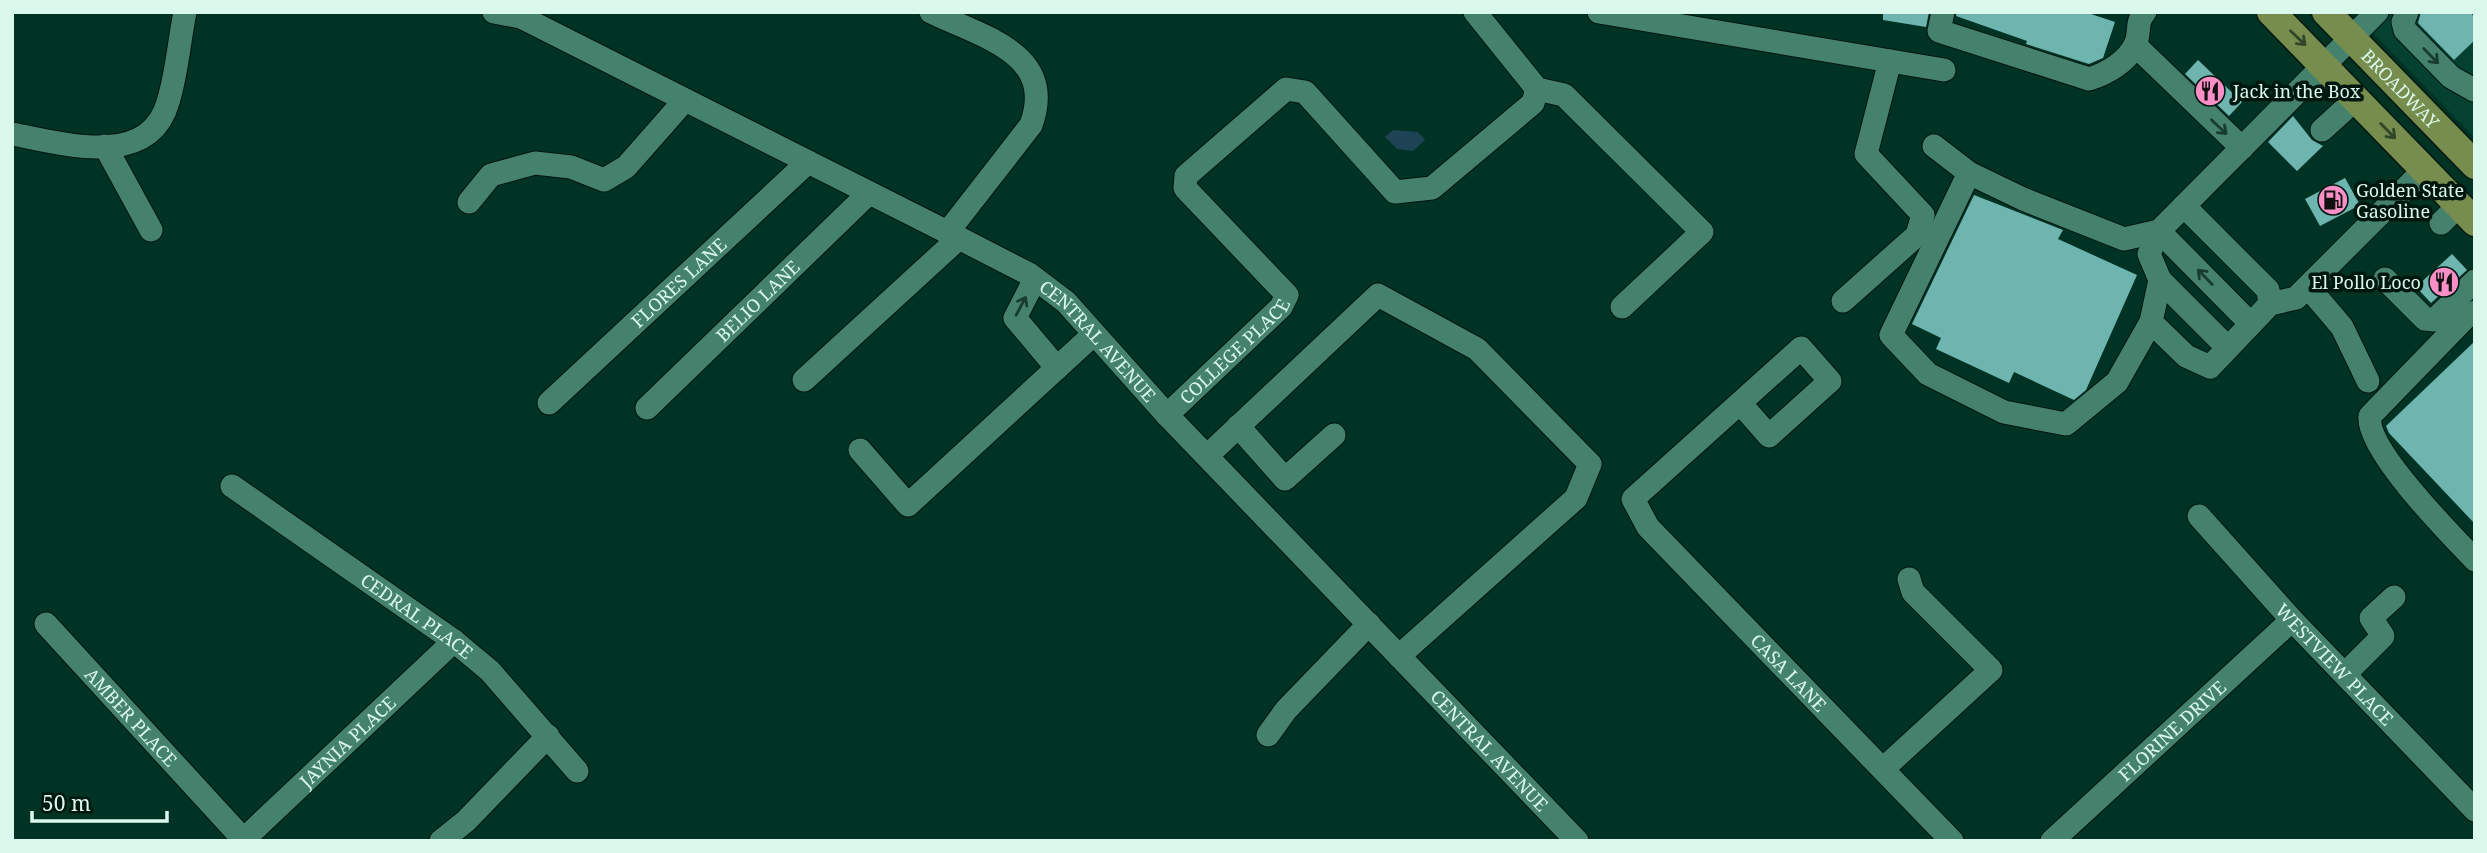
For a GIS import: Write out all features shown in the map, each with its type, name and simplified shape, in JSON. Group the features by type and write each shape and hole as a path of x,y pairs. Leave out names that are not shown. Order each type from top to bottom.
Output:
{"main road":[{"path":"2271,12 2425,169 2458,216"},
{"name":"BROADWAY","path":"2326,12 2475,165"}],"street":[{"path":"12,134 87,148 124,145 142,136 157,122 168,104 185,12"},
{"name":"CENTRAL AVENUE","path":"494,12 521,17 953,235 1035,279 1066,302 1167,415 1573,839"},
{"path":"804,380 953,235 1031,125 1037,109 1036,82 1031,70 1014,52 931,12"},
{"path":"1475,12 1537,89 1564,95 1702,232 1622,307"},
{"path":"1600,12 1944,70"},
{"path":"1943,12 1939,30 2089,79 2108,74 2135,45 2138,19 2145,12"},
{"path":"2228,348 2160,281 2149,254 2159,230 2377,12"},
{"path":"2407,12 2403,22 2405,30 2451,78 2474,90"},
{"path":"2135,45 2242,148"},
{"path":"1843,301 1917,235 1923,215 1867,154 1889,61"},
{"name":"COLLEGE PLACE","path":"1167,415 1281,306 1287,295 1185,188 1186,176 1286,89 1305,92 1395,191 1432,188 1533,103 1537,89"},
{"path":"2322,130 2357,98"},
{"path":"468,202 492,175 535,163 571,167 604,180 626,167 685,100"},
{"path":"105,146 151,230"},
{"path":"1934,146 1969,173 2023,200 2124,239 2159,230"},
{"name":"FLORES LANE","path":"549,403 808,162"},
{"path":"2151,322 2186,356 2210,368 2270,304 2296,298 2425,169"},
{"path":"1969,173 1891,335 1928,374 2004,412 2066,424 2117,382 2151,322 2160,281"},
{"name":"BELIO LANE","path":"647,408 869,193"},
{"path":"2184,206 2268,290 2270,304"},
{"path":"2159,230 2251,324"},
{"path":"2385,278 2425,319 2434,320 2475,281"},
{"path":"1035,279 1015,318 1058,368"},
{"path":"2308,286 2342,327 2368,382"},
{"path":"1207,456 1378,295 1477,349 1590,464 1576,498 1399,656"},
{"path":"2475,312 2465,318 2370,416 2368,425 2391,465 2475,560"},
{"path":"860,450 908,505 1094,334"},
{"name":"CASA LANE","path":"1740,402 1633,499 1648,527 1952,841"},
{"path":"1238,426 1285,479 1334,435"},
{"name":"CEDRAL PLACE","path":"232,486 454,641 490,671 577,771"},
{"name":"WESTVIEW PLACE","path":"2199,516 2292,620 2475,810"},
{"path":"1882,769 1991,670 1913,592 1909,579"},
{"path":"2345,674 2383,636 2371,618 2393,597"},
{"name":"FLORINE DRIVE","path":"2052,841 2292,620"},
{"name":"AMBER PLACE","path":"46,624 243,840"},
{"path":"1268,735 1286,710 1369,624"},
{"name":"JAYNIA PLACE","path":"243,840 454,641"},
{"path":"441,841 466,821 548,736"}],"shaded area":[{"path":"2353,12 2475,12 2475,138"}],"water":[{"path":"1393,130 1418,132 1425,140 1413,151 1397,149 1385,137"}],"building":[{"path":"1883,12 1929,12 1926,27 1883,20"},
{"path":"1957,12 2085,12 2115,22 2103,58 2089,64 2026,44 2027,41 1956,16"},
{"path":"2421,12 2470,12 2475,18 2475,40 2454,60 2418,23"},
{"name":"Jack in the Box","path":"2198,60 2242,102 2229,116 2185,74"},
{"path":"2293,116 2312,140 2323,146 2297,171 2268,142"},
{"path":"2345,178 2360,205 2320,226 2305,199"},
{"path":"1974,195 2063,230 2058,239 2137,275 2086,390 2074,400 2014,372 2009,383 1936,349 1941,338 1912,324"},
{"name":"El Pollo Loco","path":"2452,254 2467,270 2431,303 2416,287"},
{"path":"2475,341 2475,524 2389,433 2386,426"}],"place":[{"name":"Jack in the Box","path":"2210,91"},
{"name":"Golden State Gasoline","path":"2333,200"},
{"name":"El Pollo Loco","path":"2444,282"}]}
